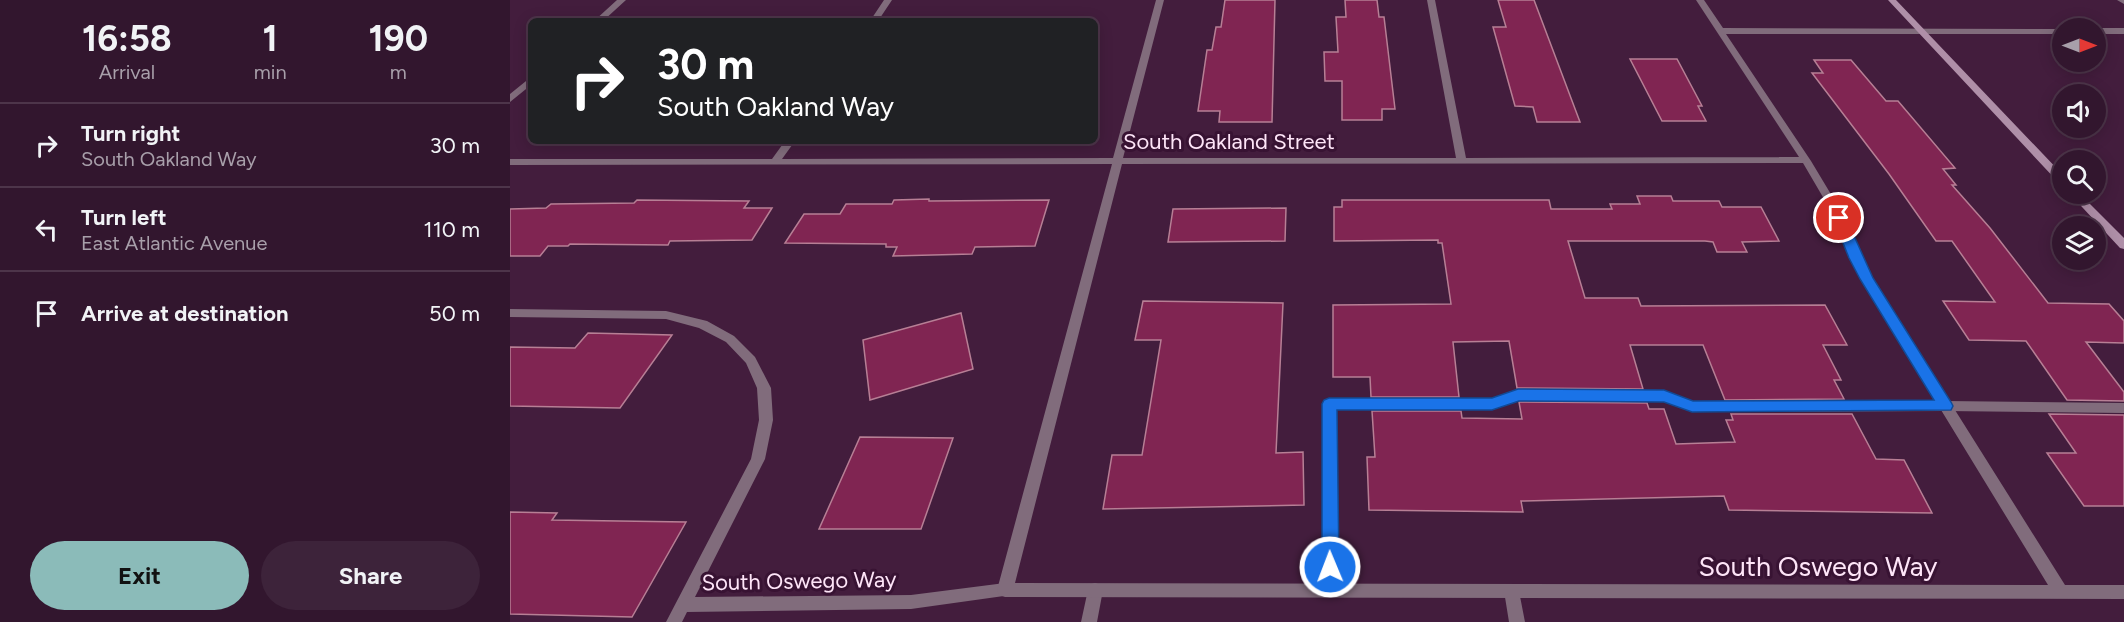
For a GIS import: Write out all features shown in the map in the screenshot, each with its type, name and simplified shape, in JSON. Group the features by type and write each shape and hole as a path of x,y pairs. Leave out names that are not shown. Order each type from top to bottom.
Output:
{"street":[{"path":"601,18 622,0"},
{"path":"875,18 888,0"},
{"path":"1005,590 1160,0"},
{"path":"1431,0 1462,161"},
{"path":"1700,0 1805,160 1839,218 1855,258 1867,279 2061,592"},
{"path":"1892,0 2052,169"},
{"path":"1722,31 2052,31"},
{"path":"2106,31 2124,31"},
{"path":"510,99 528,83"},
{"path":"776,161 788,144"},
{"name":"South Oakland Street","path":"510,162 1805,160"},
{"path":"2085,204 2124,245"},
{"name":"South Oswego Way","path":"510,313 666,315 703,324 730,339 751,360 764,388 766,420 758,459 683,605 911,602 1005,590 2124,592"},
{"path":"1331,590 1329,404 1492,404 1518,395 1664,396 1692,406 2124,408"},
{"path":"1089,622 1095,590"},
{"path":"1512,591 1517,622"},
{"path":"674,622 683,605"}],"building":[{"path":"1225,0 1275,0 1272,122 1219,122 1220,111 1198,111 1207,50 1212,50 1216,27 1221,27"},
{"path":"1345,0 1377,0 1379,17 1384,17 1395,109 1382,109 1382,120 1342,120 1342,81 1325,81 1324,52 1338,52 1336,17 1346,17"},
{"path":"1498,0 1534,0 1580,122 1537,122 1533,107 1515,106 1493,27 1506,27"},
{"path":"1630,59 1677,59 1702,106 1698,106 1706,121 1662,121"},
{"path":"1814,60 1851,60 1886,101 1898,101 1955,168 1943,169 1956,185 1952,185 1990,228 2048,303 2109,304 2124,321 2124,343 2086,342 2124,392 2124,401 2067,400 2026,341 1969,340 1943,301 1995,302 1952,241 1936,241 1889,174 1812,73 1823,73"},
{"path":"1637,196 1671,196 1673,201 1719,201 1722,207 1761,207 1779,241 1742,242 1747,252 1717,252 1713,242 1705,241 1568,241 1585,298 1638,298 1641,306 1825,305 1847,345 1823,345 1841,380 1834,380 1844,399 1725,400 1703,345 1630,345 1643,389 1517,388 1509,341 1453,342 1459,397 1371,397 1370,377 1333,377 1333,305 1451,304 1442,243 1438,243 1438,240 1334,241 1334,207 1342,207 1342,200 1549,200 1551,209 1612,209 1610,204 1640,204"},
{"path":"929,199 929,201 1049,200 1035,246 975,247 972,254 893,256 897,247 886,247 886,244 785,243 804,214 840,214 846,204 892,204 894,200"},
{"path":"637,200 749,201 744,208 772,208 752,240 670,241 668,245 570,244 568,246 548,246 540,256 510,256 510,209 546,208 551,204 634,203"},
{"path":"1286,208 1285,241 1168,242 1173,209"},
{"path":"1143,301 1283,303 1276,453 1303,452 1304,505 1103,509 1112,455 1142,455 1161,340 1135,340"},
{"path":"961,313 973,369 870,400 863,340"},
{"path":"588,333 672,335 620,408 510,406 510,347 575,348"},
{"path":"1519,402 1647,403 1649,409 1664,409 1676,444 1735,442 1726,420 1733,420 1731,414 1852,414 1876,459 1904,460 1932,513 1729,510 1724,496 1521,501 1523,512 1369,510 1367,457 1375,457 1372,411 1461,411 1462,418 1522,419"},
{"path":"2049,414 2124,415 2124,506 2084,506 2047,453 2076,453"},
{"path":"860,437 953,438 921,529 819,529"},
{"path":"510,512 557,513 552,520 686,522 632,617 510,614"}],"route":[{"path":"1330,567 1329,404 1492,404 1518,395 1664,396 1692,406 1945,406 1855,258 1839,218"}]}
